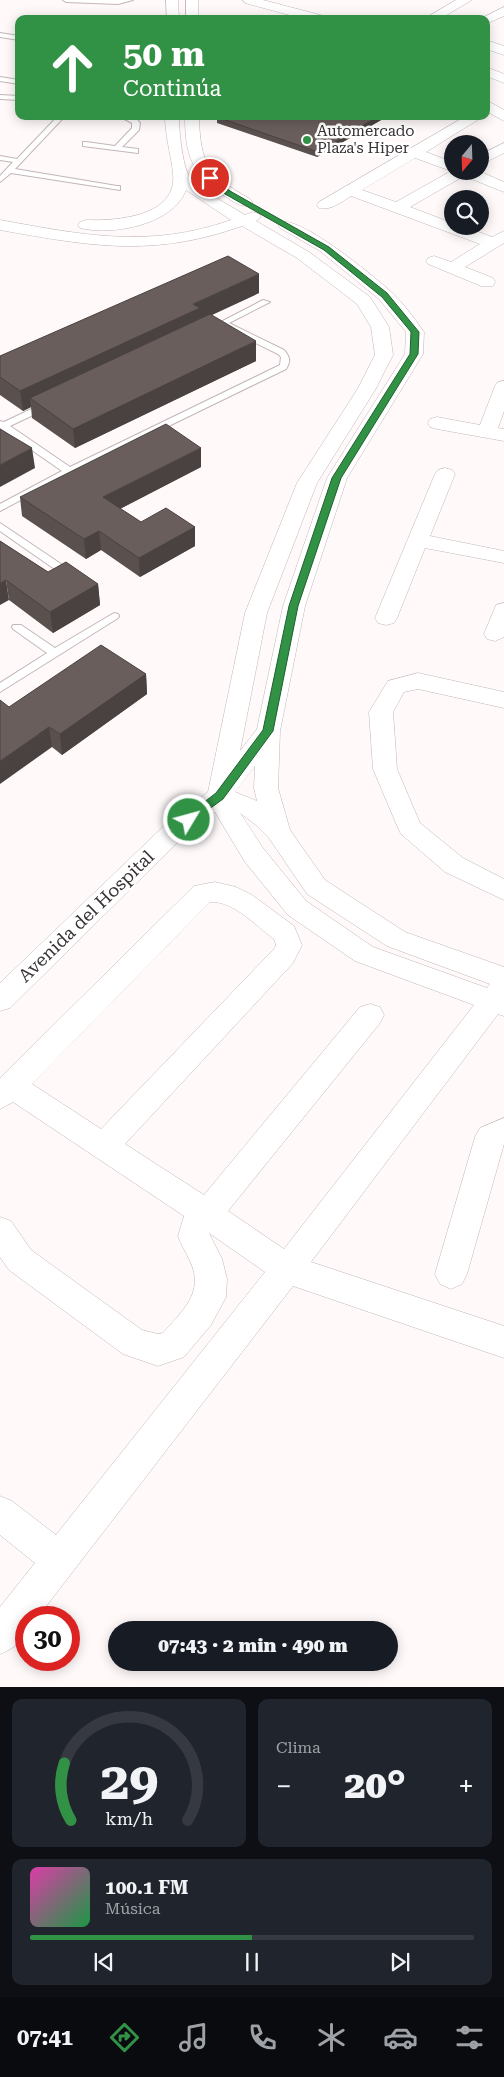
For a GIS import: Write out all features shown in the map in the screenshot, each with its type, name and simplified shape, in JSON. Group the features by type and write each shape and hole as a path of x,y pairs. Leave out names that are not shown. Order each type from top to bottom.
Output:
{"street":[{"path":"172,0 173,15"},
{"path":"192,0 192,15"},
{"path":"249,0 314,15"},
{"path":"265,0 285,6"},
{"path":"438,15 466,0"},
{"path":"301,12 318,4"},
{"path":"490,18 504,11"},
{"path":"301,12 309,15"},
{"path":"490,45 504,50"},
{"path":"490,73 504,79"},
{"path":"490,108 504,117"},
{"path":"0,212 100,225 120,224 149,217 168,205 176,195 181,175 172,132 172,120"},
{"path":"192,120 191,135 199,167 303,255 364,301 380,327 384,355 366,390 307,483 256,613 220,796 233,824 254,855 297,908 364,954 501,993"},
{"path":"325,205 470,120"},
{"path":"489,156 504,147"},
{"path":"414,153 444,164"},
{"path":"181,175 191,186 208,199 252,212 326,248 385,295 415,332 414,354 336,478 294,606 268,731 266,788 278,832"},
{"path":"398,208 447,180"},
{"path":"486,180 504,187"},
{"path":"350,191 499,239"},
{"path":"168,205 208,199"},
{"path":"0,225 104,240 144,242 181,239 252,212"},
{"path":"452,268 499,239"},
{"path":"434,261 487,282"},
{"path":"437,423 496,434 504,386"},
{"path":"386,618 445,474"},
{"path":"419,540 504,557"},
{"path":"495,634 504,610"},
{"path":"504,700 418,681 396,686 381,712 385,769 410,828 454,865 504,890"},
{"name":"Avenida del Hospital","path":"0,1000 174,831 220,796 268,731"},
{"path":"220,796 242,803 260,812 278,832 316,887 396,939 501,993"},
{"path":"104,1146 284,956 289,945 285,933 243,902 227,894 203,893 6,1092 104,1146 287,1269 504,1342"},
{"path":"0,1636 501,993"},
{"path":"0,1231 20,1260 134,1343 158,1350 173,1346 200,1314 210,1297 211,1279 206,1259 193,1236 196,1224 207,1214 370,1015"},
{"path":"451,1274 490,1138 504,1131"},
{"path":"0,1513 59,1560"}],"lane":[{"path":"66,0 118,2 130,0"},
{"path":"0,35 15,37"},
{"path":"0,80 15,82"},
{"path":"0,97 15,98"},
{"path":"0,180 58,120"},
{"path":"117,148 136,128 136,123 133,120"},
{"path":"86,144 135,151"},
{"path":"0,158 18,161"},
{"path":"10,170 117,188"},
{"path":"204,331 266,302"},
{"path":"0,508 70,471 283,367 285,357 281,352 222,323"},
{"path":"1,425 56,401"},
{"path":"1,425 70,471"},
{"path":"0,526 60,568"},
{"path":"0,688 114,616"},
{"path":"17,627 54,653"}],"building":[{"name":"Automercado Plaza's Hiper","path":"226,120 372,120 318,152"},
{"path":"228,256 259,274 193,304 200,308 20,391 0,377 0,356"},
{"path":"210,314 256,341 73,429 30,398"},
{"path":"166,424 201,448 103,497 141,522 166,508 195,527 139,558 99,531 84,539 20,497"},
{"path":"0,429 32,448 0,465"},
{"path":"0,541 48,572 66,562 98,584 50,612 6,580 0,583"},
{"path":"101,645 146,674 60,734 49,727 0,761 0,700 9,707"}],"place":[{"name":"Automercado Plaza's Hiper","path":"307,140"}],"route":[{"path":"189,820 220,796 268,731 294,606 336,478 396,386 414,354 415,332 385,295 326,248 228,193 210,178"}]}
